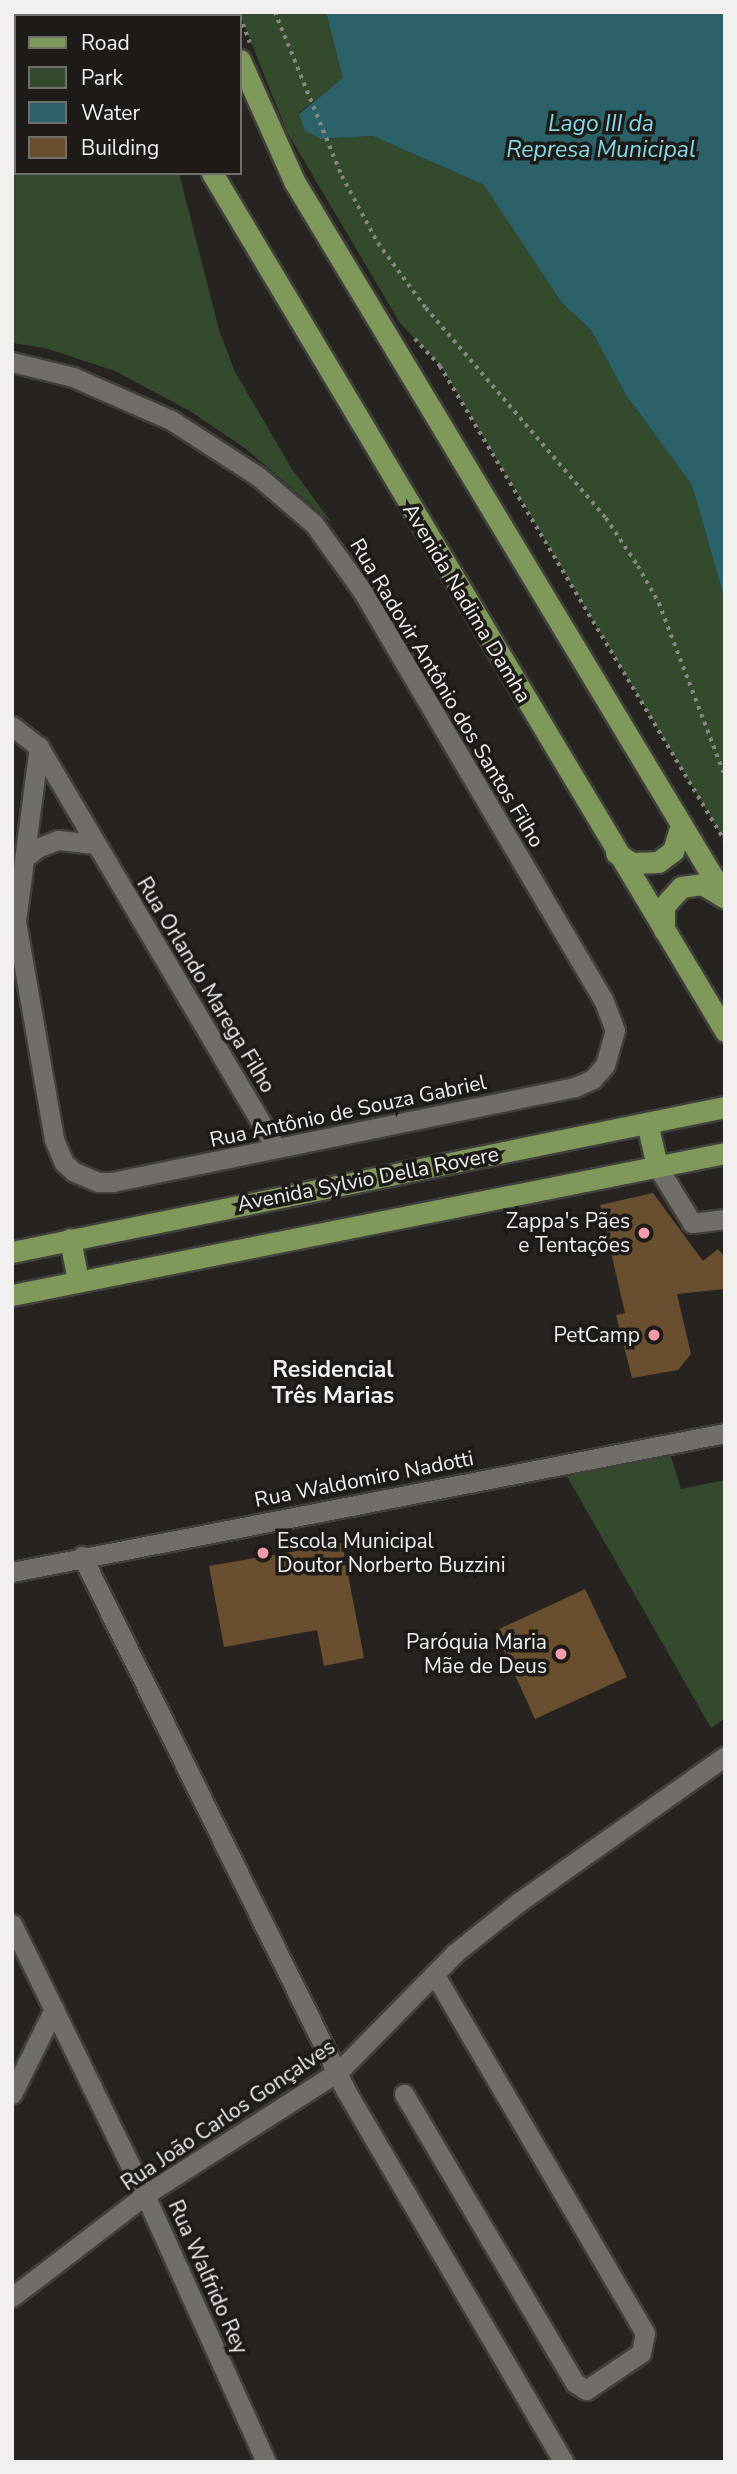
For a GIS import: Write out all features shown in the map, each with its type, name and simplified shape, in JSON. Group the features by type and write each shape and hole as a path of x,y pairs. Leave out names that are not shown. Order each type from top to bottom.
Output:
{"main road":[{"path":"245,53 294,181 725,897"},
{"name":"Avenida Nadima Damha","path":"213,175 616,853 725,1031"},
{"path":"616,853 632,863 658,862 673,851 681,824"},
{"path":"664,932 664,906 681,887 702,884 725,897"},
{"name":"Avenida Sylvio Della Rovere","path":"12,1252 725,1107"},
{"path":"647,1123 657,1166"},
{"name":"Avenida Sylvio Della Rovere","path":"12,1295 725,1153"},
{"path":"70,1239 78,1281"}],"street":[{"name":"Rua Radovir Antônio dos Santos Filho","path":"12,362 73,376 172,420 259,477 314,524 363,592 603,999 615,1030 613,1047"},
{"name":"Rua Orlando Marega Filho","path":"12,726 39,747 276,1149"},
{"path":"20,993 16,921 39,747"},
{"path":"24,859 58,840 96,844"},
{"name":"Rua Antônio de Souza Gabriel","path":"20,993 54,1139 64,1163 74,1172 99,1182 113,1182 575,1087 593,1079 613,1047"},
{"path":"657,1166 692,1223 725,1219"},
{"name":"Rua Waldomiro Nadotti","path":"12,1572 82,1556 725,1433"},
{"path":"82,1556 339,2071 346,2091 564,2462"},
{"name":"Rua João Carlos Gonçalves","path":"12,2297 145,2195 339,2071 373,2041 434,1973 519,1902 725,1756"},
{"name":"Rua Walfrido Rey","path":"12,1924 145,2195 266,2462"},
{"path":"404,2094 575,2383 586,2390 641,2353 645,2333 434,1973"},
{"path":"12,2094 54,2009"}],"path":[{"path":"275,12 342,176 378,243 426,307 606,518 638,566 662,612 725,776"},
{"path":"242,32 245,53"},
{"path":"408,332 440,366 725,841"}],"green space":[{"path":"12,12 112,12 113,14 14,14 14,175 180,175 219,330 235,372 292,469 332,523 245,448 190,411 115,371 45,348 12,343"},
{"path":"239,12 326,12 344,78 299,113 305,131 320,139 373,136 484,185 562,303 591,330 626,395 692,485 725,601 725,841 441,366 400,323 287,132"},
{"path":"670,1454 681,1489 725,1480 725,1718 711,1728 564,1471"}],"water":[{"path":"12,12 37,14 14,14 14,44"},
{"name":"Lago III da Represa Municipal","path":"326,12 725,12 725,601 692,485 626,395 591,330 562,303 484,185 373,136 320,139 305,131 299,114 343,78"}],"building":[{"path":"653,1193 703,1261 718,1249 725,1257 725,1289 677,1294 691,1354 678,1370 632,1378 616,1315 625,1313 600,1205"},
{"name":"Escola Municipal Doutor Norberto Buzzini","path":"342,1543 364,1658 324,1666 317,1630 224,1647 209,1566"},
{"name":"Paróquia Maria Mãe de Deus","path":"585,1589 627,1677 535,1719 495,1631"}],"place":[{"name":"Zappa's Pães e Tentações","path":"644,1233"},
{"name":"PetCamp","path":"654,1335"},
{"name":"Escola Municipal Doutor Norberto Buzzini","path":"263,1553"},
{"name":"Paróquia Maria Mãe de Deus","path":"561,1654"}],"district":[{"name":"Residencial Três Marias","path":"333,1383"}]}
